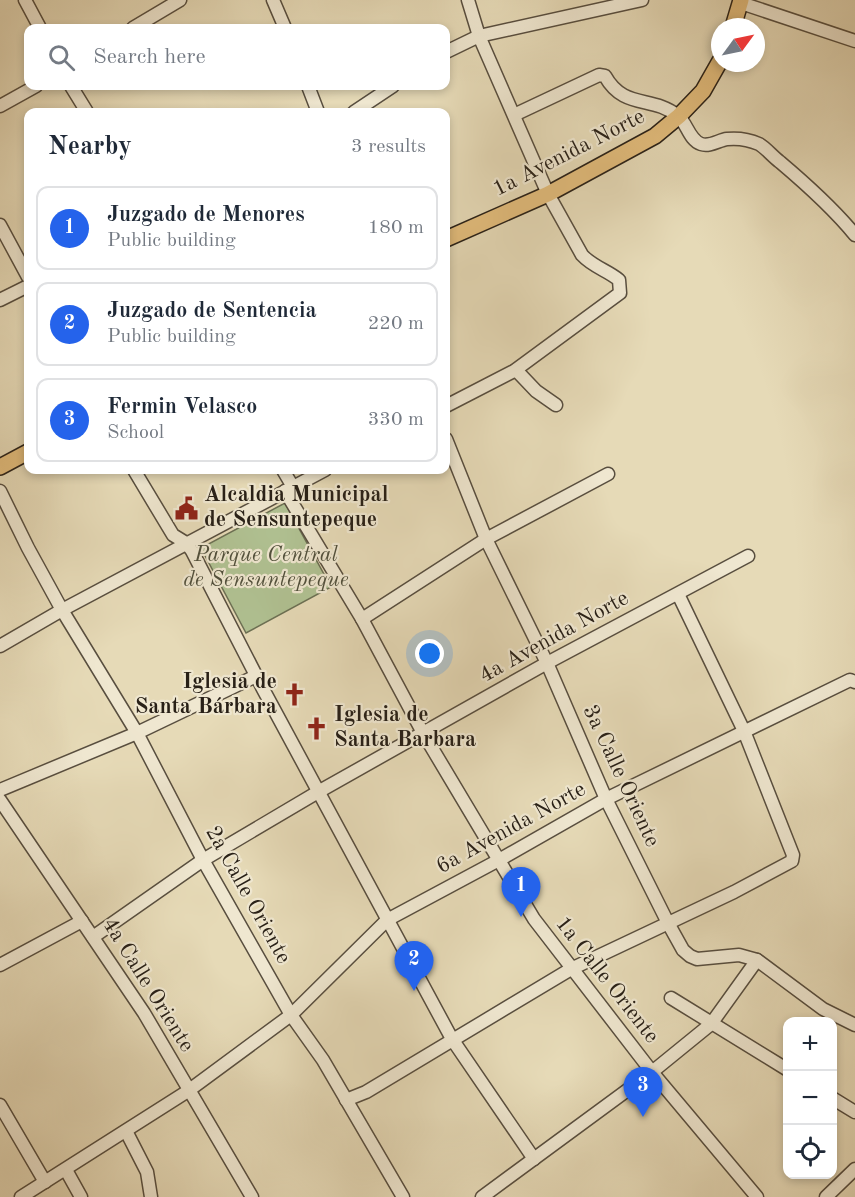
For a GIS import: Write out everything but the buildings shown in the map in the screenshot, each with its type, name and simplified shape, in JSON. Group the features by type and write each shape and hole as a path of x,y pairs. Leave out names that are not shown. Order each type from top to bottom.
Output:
{"main road":[{"path":"736,18 741,1"},
{"name":"1a Avenida Norte","path":"450,237 548,194 655,136 679,117 703,91 714,72"},
{"path":"0,467 24,454"}],"street":[{"path":"25,0 38,24"},
{"path":"140,24 180,0"},
{"path":"273,0 283,24"},
{"path":"450,404 516,370 620,293 619,280 609,272 588,262 582,255 548,194 479,36 468,0"},
{"path":"450,50 479,36 563,18 606,4 640,0"},
{"path":"741,1 855,41"},
{"path":"514,115 599,75 605,76 610,85 620,94 659,106 679,117 693,138 701,144 711,144 726,139 759,144 808,185 855,235"},
{"path":"0,106 29,90"},
{"path":"73,90 85,108"},
{"path":"310,90 316,108"},
{"path":"360,108 387,90"},
{"path":"0,225 24,270"},
{"path":"0,300 24,288"},
{"path":"516,370 536,392 556,405"},
{"name":"3a Calle Oriente","path":"450,449 486,539 547,663 606,798 668,923 684,950 697,959 739,955 757,960 823,1009 855,1025"},
{"path":"136,474 173,535 186,543 192,551 256,676 452,1039 534,1159"},
{"name":"1a Calle Oriente","path":"284,474 289,489 423,733 534,919 652,1072 757,1197"},
{"path":"0,646 62,609 317,474"},
{"path":"362,619 486,539 608,474"},
{"name":"2a Calle Oriente","path":"0,491 28,548 137,733 203,860 291,1015 322,1060 403,1197"},
{"name":"4a Avenida Norte","path":"93,937 203,860 318,792 547,663 748,555"},
{"path":"346,1100 366,1092 571,969 734,892 792,861 793,855 744,731 678,594"},
{"path":"0,790 137,733 256,676"},
{"name":"6a Avenida Norte","path":"21,1197 188,1091 291,1015 387,920 499,860 606,798 853,681"},
{"name":"4a Calle Oriente","path":"0,800 144,1013 252,1197"},
{"path":"0,965 82,921"},
{"path":"482,1197 652,1072 711,1024 757,960"},
{"path":"671,998 783,1067"},
{"path":"837,1101 855,1112"},
{"path":"0,1105 5,1123 45,1182"},
{"path":"126,1131 147,1172 151,1197"},
{"path":"826,1197 855,1169"},
{"path":"66,1170 81,1197"}],"green space":[{"name":"Parque Central de Sensuntepeque","path":"285,503 331,587 246,633 201,548"}],"place":[{"name":"Alcaldia Municipal de Sensuntepeque","path":"186,508"},
{"name":"Iglesia de Santa Bárbara","path":"295,695"},
{"name":"Iglesia de Santa Barbara","path":"316,728"},
{"name":"Juzgado de Menores","path":"521,917"},
{"name":"Juzgado de Sentencia","path":"414,991"},
{"name":"Fermin Velasco","path":"643,1117"}]}
